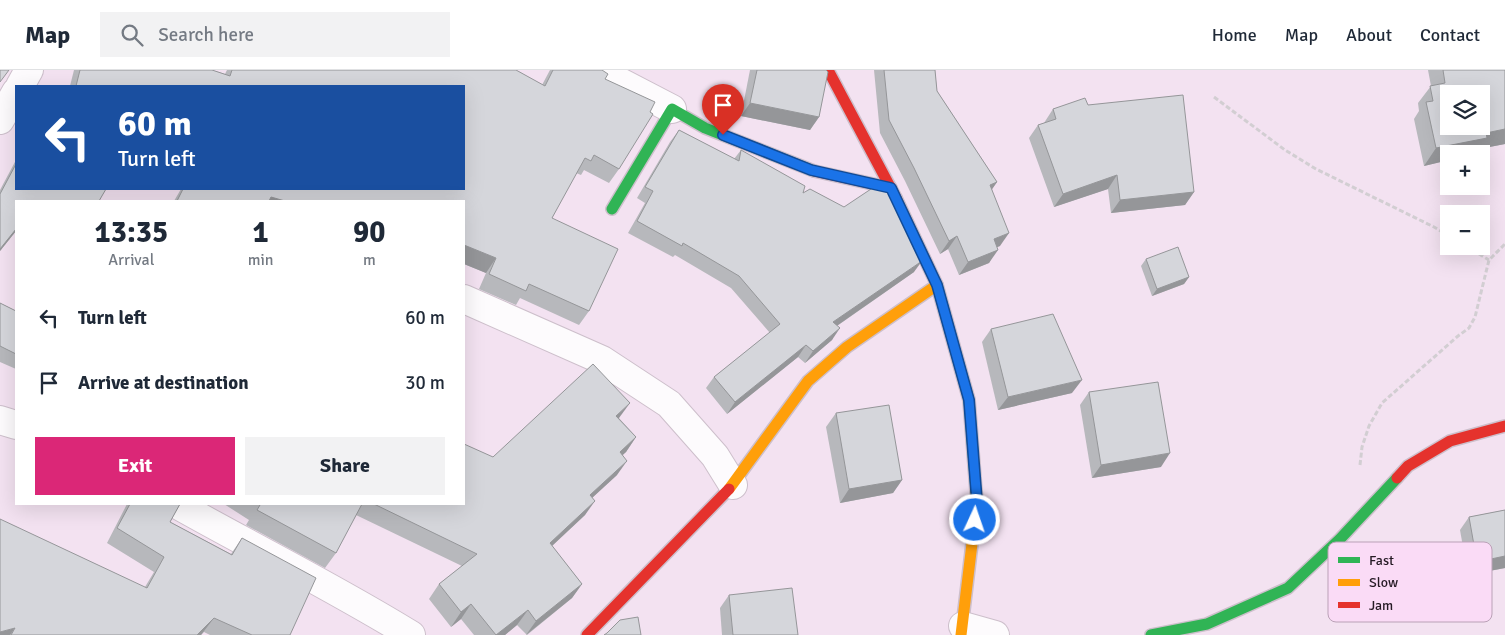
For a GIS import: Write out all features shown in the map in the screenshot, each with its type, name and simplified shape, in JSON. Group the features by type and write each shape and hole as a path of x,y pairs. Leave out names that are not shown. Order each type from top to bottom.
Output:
{"street":[{"path":"21,85 29,70"},
{"path":"597,70 705,128 811,170 891,188"},
{"path":"828,70 891,188 937,285 969,400 977,502 962,631 994,635"},
{"path":"0,120 15,94"},
{"path":"612,209 672,109"},
{"path":"586,635 733,485 808,381 846,347 937,285"},
{"path":"465,299 602,360 668,404 715,456 733,485"},
{"path":"0,420 15,425"},
{"path":"1337,542 1408,466 1450,441 1505,426"},
{"path":"178,505 370,610 411,635"},
{"path":"1151,635 1206,624 1240,611 1288,588 1328,550"}],"path":[{"path":"1214,98 1285,150 1316,170 1440,231"},
{"path":"1360,467 1362,447 1369,426 1382,402 1469,328 1475,317 1490,260 1505,244"},
{"path":"1481,255 1490,260"}],"building":[{"path":"0,70 9,70 0,82"},
{"path":"80,70 212,70 230,76 232,70 516,70 545,86 553,70 602,70 608,74 605,79 655,102 650,112 653,114 619,169 594,155 591,161 585,158 552,218 618,249 589,311 529,284 526,291 489,274 496,258 465,245 465,200 282,200 271,197 270,200 178,200 182,190 465,190 465,85 76,85"},
{"path":"757,70 826,70 828,72 819,117 750,103"},
{"path":"884,70 935,70 937,91 997,182 990,185 1009,233 994,239 998,250 968,262 957,236 949,241 889,120"},
{"path":"1443,70 1505,70 1505,129 1490,132 1490,85 1440,85 1440,135 1486,135 1487,138 1451,145 1440,145 1440,147 1436,148 1426,102 1433,101 1430,86 1445,83"},
{"path":"1183,95 1194,192 1120,200 1117,175 1063,194 1038,125 1056,119 1053,109 1085,98 1088,105"},
{"path":"679,130 739,161 741,150 805,186 803,193 810,189 844,207 874,187 888,190 922,261 833,322 840,328 813,351 806,345 735,402 714,377 780,324 739,276 683,243 682,246 637,221 653,191 645,187"},
{"path":"15,166 15,190 105,190 100,200 15,200 15,230 0,249 0,194"},
{"path":"1178,247 1189,277 1157,289 1146,259"},
{"path":"0,303 15,310 15,354 0,346"},
{"path":"1053,314 1082,380 1008,397 991,329"},
{"path":"593,364 630,403 616,416 636,437 620,452 627,461 590,495 595,501 550,543 582,584 536,621 528,610 496,635 471,604 461,612 439,584 477,554 376,505 465,505 465,444 493,457"},
{"path":"1158,382 1170,453 1101,465 1089,392"},
{"path":"889,405 902,480 849,489 836,413"},
{"path":"129,505 179,505 170,522 232,555 242,538 316,578 290,635 252,635 214,618 197,635 11,635 15,628 0,632 0,519 147,588 164,557 117,528"},
{"path":"260,505 361,505 336,553 257,510"},
{"path":"1505,510 1505,556 1492,559 1492,542 1473,542 1469,517"},
{"path":"792,588 798,635 733,635 729,595"},
{"path":"638,617 641,635 604,635 620,620"}],"traffic: fast":[{"path":"612,209 672,109 705,128 814,171"},
{"path":"937,285 969,400 976,491"},
{"path":"1337,542 1397,478"},
{"path":"1151,635 1207,624 1288,588 1328,550"}],"traffic: slow":[{"path":"729,489 808,381 847,347 937,285 896,198"},
{"path":"961,635 977,502 976,491"}],"traffic: jam":[{"path":"828,70 896,198"},
{"path":"814,171 891,188"},
{"path":"1397,478 1408,466 1450,441 1505,426"},
{"path":"587,635 729,489"}],"route":[{"path":"723,135 811,170 891,188 937,285 969,400 977,502 975,520"}]}
